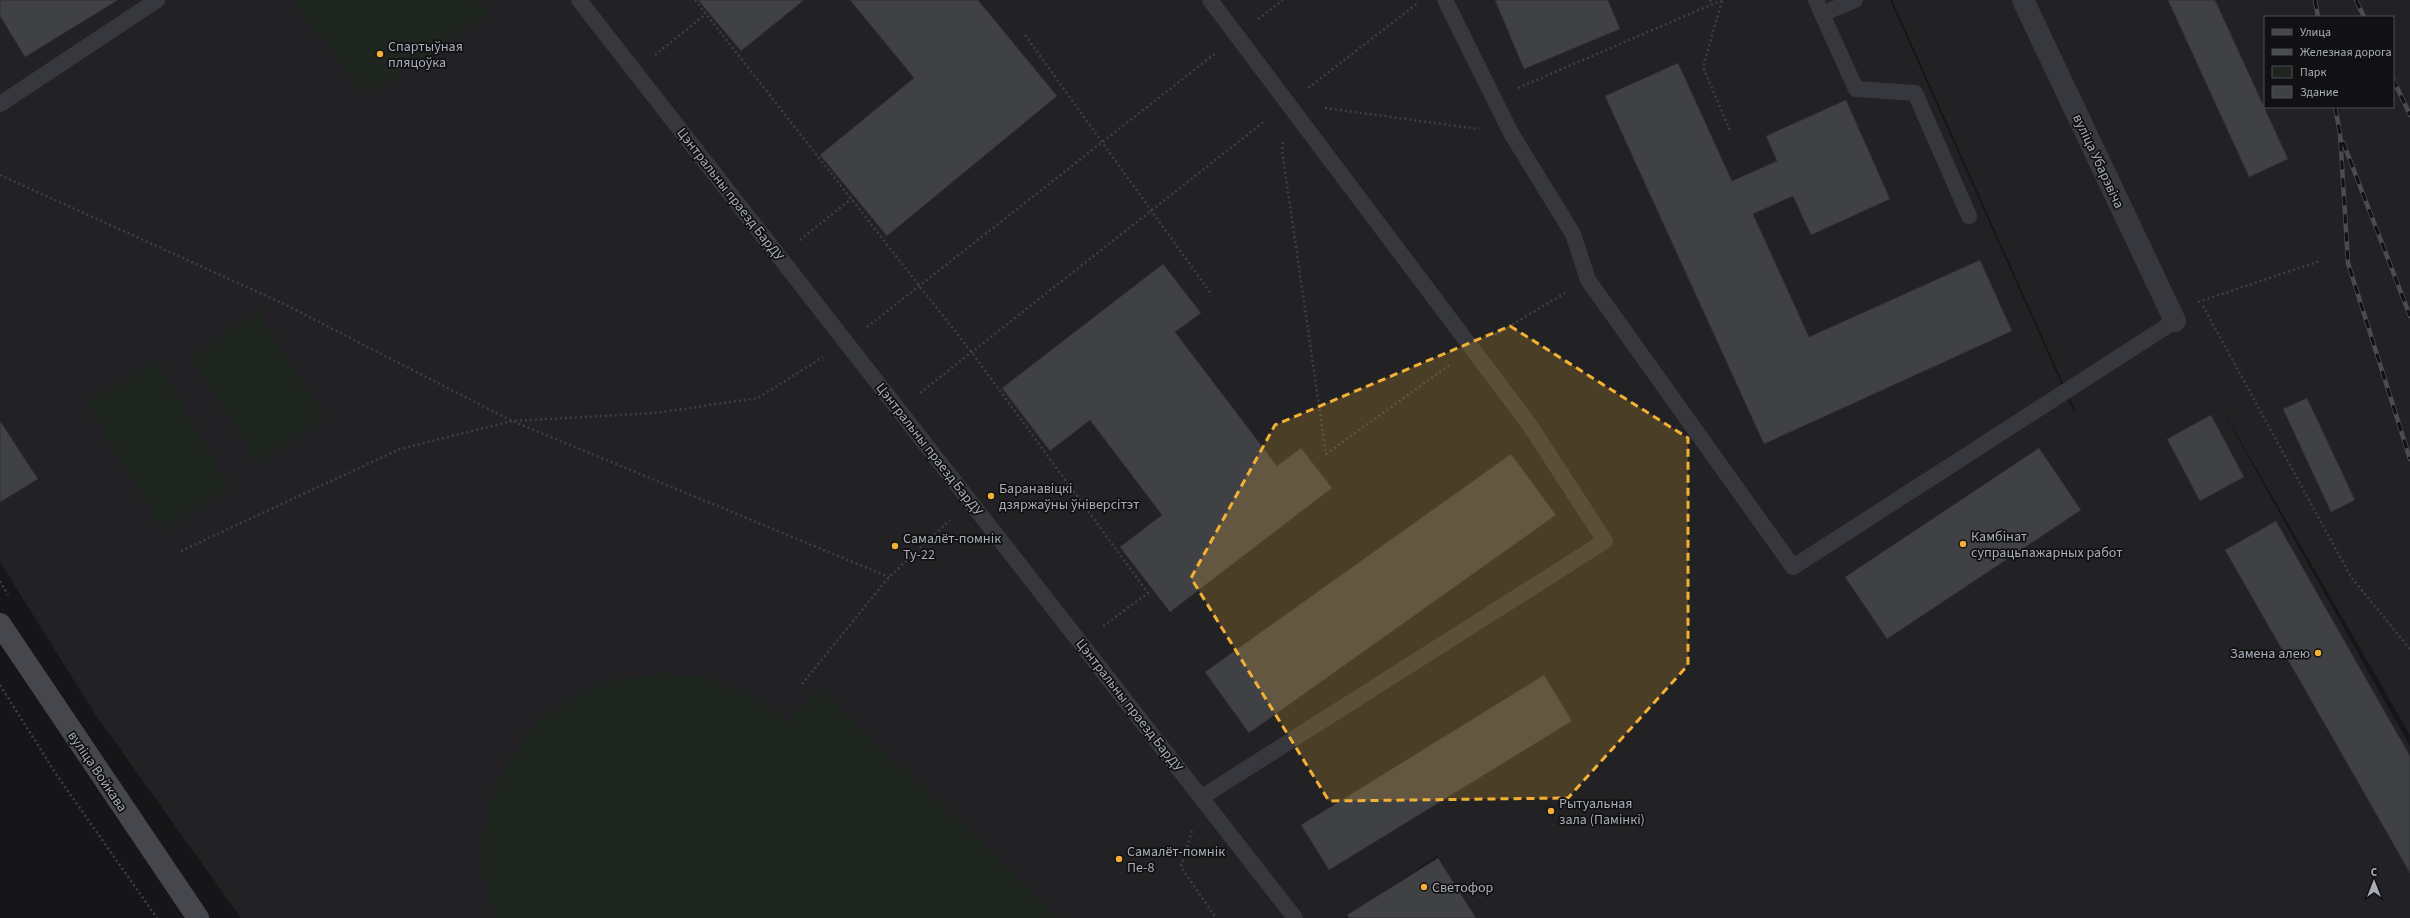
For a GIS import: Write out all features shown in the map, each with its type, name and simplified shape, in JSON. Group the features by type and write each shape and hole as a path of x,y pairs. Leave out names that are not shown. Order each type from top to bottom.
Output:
{"main road":[{"name":"вуліца Войкава","path":"0,624 198,918"}],"street":[{"name":"вуліца Убарэвіча","path":"2023,0 2175,321"}],"lane":[{"path":"0,104 157,0"},
{"name":"Цэнтральны праезд БарДУ","path":"579,0 1295,918"},
{"path":"1202,797 1605,541 1530,424 1210,0"},
{"path":"1445,0 1511,133 1573,234 1588,280 1793,567 2175,321"},
{"path":"1855,0 1819,7 1856,89 1914,93 1969,216"}],"path":[{"path":"695,0 972,354 1148,593 1081,642"},
{"path":"182,551 400,450 512,421 655,413 758,398 847,342 1283,0"},
{"path":"899,409 972,354 1288,103 1422,0"},
{"path":"1710,0 1712,5"},
{"path":"1493,98 1722,0"},
{"path":"1722,0 1703,67 1731,133"},
{"path":"635,72 706,14"},
{"path":"1025,35 1212,296"},
{"path":"1288,103 1511,133"},
{"path":"1288,103 1282,150 1326,454 1473,348 1588,280"},
{"path":"0,175 284,304 512,421 889,577"},
{"path":"779,257 851,199"},
{"path":"2175,321 2200,300 2320,261"},
{"path":"2200,300 2351,577 2410,649"},
{"path":"802,684 889,577 971,501"},
{"path":"0,685 58,778 157,918"},
{"path":"1202,797 1181,867 1216,918"}],"highlighted area":[{"path":"1510,326 1688,438 1688,665 1568,798 1329,801 1191,578 1275,425"}],"shaded area":[{"name":"Баранавіцкі дзяржаўны ўніверсітэт","path":"0,0 1890,0 2074,412 2075,410 1892,0 2410,0 2410,735 2208,385 2410,746 2410,918 1476,918 1437,856 1344,918 241,918 95,714 0,562"}],"green space":[{"name":"Спартыўная пляцоўка","path":"292,0 479,0 488,12 366,96"},
{"path":"258,311 324,418 258,464 192,359"},
{"path":"157,361 230,489 162,529 86,402"},
{"path":"660,673 707,678 751,695 787,722 819,688 1060,918 496,918 486,888 483,857 485,826 493,795 506,766 523,740 545,717 570,699 591,688"}],"building":[{"path":"0,0 118,0 25,57 0,16"},
{"path":"698,0 804,0 741,51"},
{"path":"850,0 978,0 1057,96 887,236 820,155 914,78"},
{"path":"1495,0 1608,0 1620,29 1524,69"},
{"path":"2168,0 2215,0 2288,159 2249,177"},
{"path":"1678,63 1732,181 1777,161 1766,136 1846,100 1890,199 1811,235 1793,196 1753,214 1809,337 1980,260 2012,331 1764,444 1605,96"},
{"path":"1163,264 1201,313 1175,332 1277,466 1301,448 1332,488 1170,612 1120,547 1162,515 1090,420 1050,451 1002,388"},
{"path":"2307,398 2355,500 2331,512 2283,409"},
{"path":"2211,415 2244,477 2200,501 2167,439"},
{"path":"0,421 38,479 0,502"},
{"name":"Камбінат супрацьпажарных работ","path":"2039,448 2081,510 1887,639 1845,577"},
{"path":"1511,454 1556,515 1249,733 1205,672"},
{"name":"Замена алею","path":"2276,521 2410,756 2410,873 2225,550"},
{"path":"1544,675 1572,721 1329,870 1301,825"},
{"name":"Светофор","path":"1438,858 1476,918 1349,918 1347,915"}],"railway":[{"path":"2315,0 2318,16"},
{"path":"2356,0 2364,16"},
{"path":"2394,81 2410,115"},
{"path":"2335,108 2340,133 2348,263 2410,459"},
{"path":"2343,142 2410,316"}],"place":[{"name":"Спартыўная пляцоўка","path":"380,54"},
{"name":"Баранавіцкі дзяржаўны ўніверсітэт","path":"991,496"},
{"name":"Камбінат супрацьпажарных работ","path":"1963,544"},
{"name":"Самалёт-помнік Ту-22","path":"895,546"},
{"name":"Замена алею","path":"2318,653"},
{"name":"Рытуальная зала (Памінкі)","path":"1551,811"},
{"name":"Самалёт-помнік Пе-8","path":"1119,859"},
{"name":"Светофор","path":"1424,887"}]}
